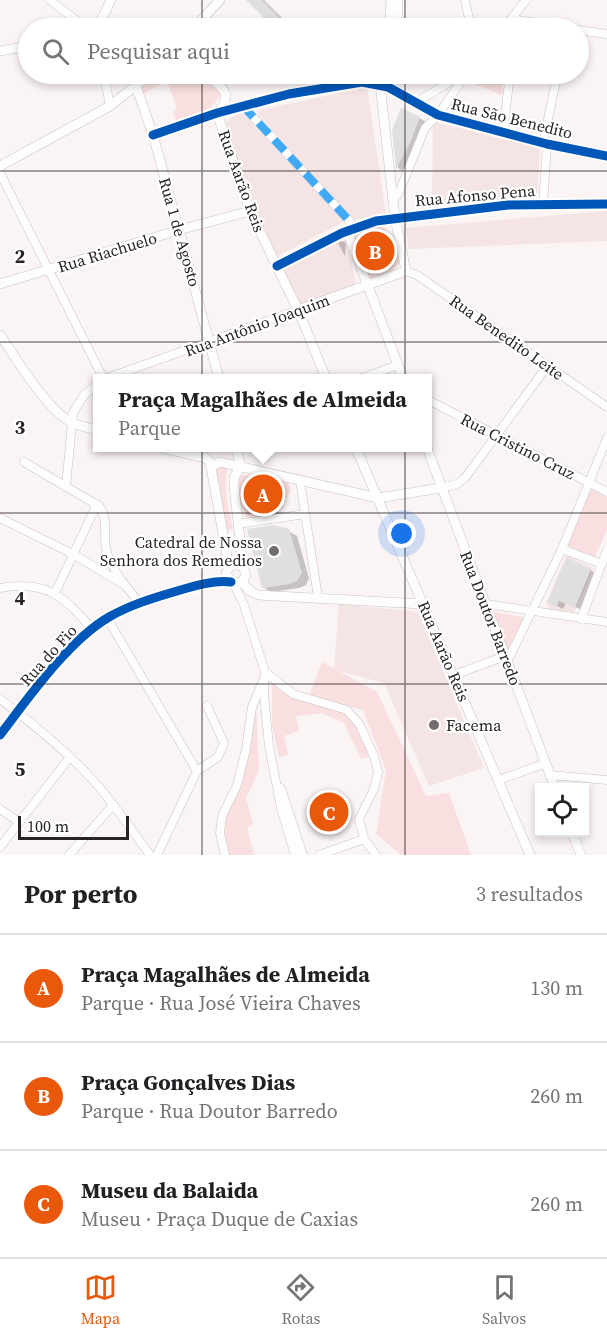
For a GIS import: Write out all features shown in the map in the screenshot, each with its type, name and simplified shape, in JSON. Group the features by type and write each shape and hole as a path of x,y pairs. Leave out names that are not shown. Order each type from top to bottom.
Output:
{"main road":[{"path":"102,18 111,0"},
{"path":"203,18 220,0"},
{"path":"390,18 391,0"},
{"path":"397,18 398,0"},
{"path":"0,51 18,48"},
{"path":"0,166 110,106 138,84"},
{"path":"218,84 226,94 225,105 218,113"},
{"name":"Rua 1 de Agosto","path":"136,86 153,135 218,374"},
{"path":"384,86 392,197 406,271"},
{"name":"Rua Aarão Reis","path":"218,113 250,211 298,310 324,374"},
{"name":"Rua Riachuelo","path":"0,285 179,230 250,211"},
{"path":"351,229 401,374"},
{"name":"Rua Antônio Joaquim","path":"298,310 406,271"},
{"path":"2,342 50,404 71,422 93,429"},
{"path":"182,452 206,458 211,466 228,569 227,577 258,595 423,604"},
{"path":"237,452 241,466 234,477 243,567 246,575 237,583"},
{"name":"Rua Aarão Reis","path":"358,452 530,855"},
{"name":"Rua Doutor Barredo","path":"429,452 553,783"},
{"path":"211,466 220,462 241,466 378,498 441,488"},
{"path":"228,569 237,564 243,567"},
{"path":"574,837 581,855"}],"street":[{"path":"50,0 73,18"},
{"path":"465,0 469,18"},
{"path":"514,18 526,0"},
{"path":"589,31 607,34"},
{"path":"106,84 110,106"},
{"path":"153,135 243,106 289,94 345,84"},
{"path":"375,84 384,86"},
{"path":"415,103 447,84"},
{"path":"392,197 397,196 400,190 424,128 438,115 458,84"},
{"path":"503,133 509,84"},
{"path":"543,204 545,143 556,84"},
{"name":"Rua São Benedito","path":"384,86 438,115 503,133 607,156"},
{"path":"243,106 351,229"},
{"path":"0,173 48,271 103,374"},
{"name":"Rua Afonso Pena","path":"277,266 351,229 395,218 490,207 607,204"},
{"name":"Rua Benedito Leite","path":"406,271 417,275 607,407"},
{"name":"Rua Antônio Joaquim","path":"117,374 298,310"},
{"path":"373,374 398,365"},
{"path":"441,488 462,482 548,365"},
{"path":"66,486 71,422 77,404 93,388"},
{"name":"Rua Cristino Cruz","path":"432,402 607,492"},
{"path":"454,675 506,659 533,612 562,549 607,438"},
{"path":"24,462 97,504 103,510 106,551 125,586 139,602"},
{"path":"300,481 318,597"},
{"path":"55,593 97,504"},
{"path":"238,524 305,514"},
{"path":"0,518 73,554 125,586"},
{"path":"562,549 602,564"},
{"path":"581,619 607,550"},
{"name":"Rua do Fio","path":"197,585 228,569"},
{"name":"Rua do Fio","path":"0,735 65,656 92,629 107,618 139,602 197,585 223,581 237,583"},
{"path":"237,583 265,674 269,746 281,808 295,855"},
{"path":"0,588 33,587 55,593 73,607 92,629"},
{"path":"486,604 607,622"},
{"path":"107,618 197,771"},
{"path":"265,674 294,694 347,710 360,725 378,771 374,789 359,819 364,839 376,855"},
{"path":"225,855 220,833 222,816 237,785 246,749 252,707 265,674"},
{"path":"0,699 70,757 113,805 150,855"},
{"path":"157,855 197,771 218,757 224,743 207,706"},
{"path":"0,847 70,757"},
{"path":"499,780 546,763"},
{"path":"273,765 303,855"},
{"path":"550,775 607,780"},
{"path":"69,855 113,805"},
{"path":"0,809 19,822"},
{"path":"319,855 364,839"}],"shaded area":[{"path":"143,84 162,84 142,95 140,88"},
{"path":"168,84 214,84 222,92 204,113 178,124 173,113 177,108"},
{"path":"474,84 503,84 502,95"},
{"path":"367,87 386,214 352,220 256,111"},
{"path":"240,111 345,221 276,257 238,165 226,122"},
{"path":"433,122 540,146 537,199 432,204"},
{"path":"607,211 607,241 409,249 405,228"},
{"path":"380,224 390,236 399,263 392,270 368,280 352,233"},
{"path":"348,239 356,288 295,312 274,266"},
{"path":"213,466 229,466 226,489 233,529 225,532"},
{"path":"239,474 288,482 291,491 272,510 246,517 238,498"},
{"path":"589,487 607,498 607,530 595,557 566,545"},
{"path":"566,555 594,568 574,613 571,614 549,609 546,603"},
{"name":"Facema","path":"339,604 418,612 484,768 429,786 384,683 334,670"},
{"path":"490,611 527,618 508,650"},
{"path":"322,662 377,692 426,796 449,793 471,855 401,855 376,834 386,770 363,710 309,696"},
{"path":"272,684 310,700 343,710 358,728 370,756 361,759 344,723 322,713 296,716 299,731 284,736 288,755 279,757 272,725"},
{"path":"256,704 259,770 246,798 253,824 247,828 254,855 227,855 221,835 223,817 237,792"}],"building":[{"path":"246,0 262,0 280,18 264,18"},
{"path":"401,108 420,117 410,143 396,169 392,130"},
{"name":"Catedral de Nossa Senhora dos Remedios","path":"274,525 289,529 302,573 297,581 290,584 262,588 247,529"},
{"path":"567,558 591,569 575,608 559,601 557,607 547,603"},
{"path":"334,794 340,818 322,823 315,799"}],"marked path":[{"path":"243,106 355,227"}],"cycle path":[{"path":"153,135 217,113 289,94 350,84"},
{"path":"372,84 388,87 438,115 547,144 607,156"},
{"path":"277,266 342,233 376,221 508,205 607,204"},
{"path":"0,735 36,687 64,655 94,627 109,617 142,602 183,589 210,583 231,582"}],"place":[{"name":"Praça Gonçalves Dias","path":"375,251"},
{"name":"Praça Magalhães de Almeida","path":"263,494"},
{"name":"Catedral de Nossa Senhora dos Remedios","path":"274,551"},
{"name":"Facema","path":"434,725"},
{"name":"Museu da Balaida","path":"329,812"}]}
